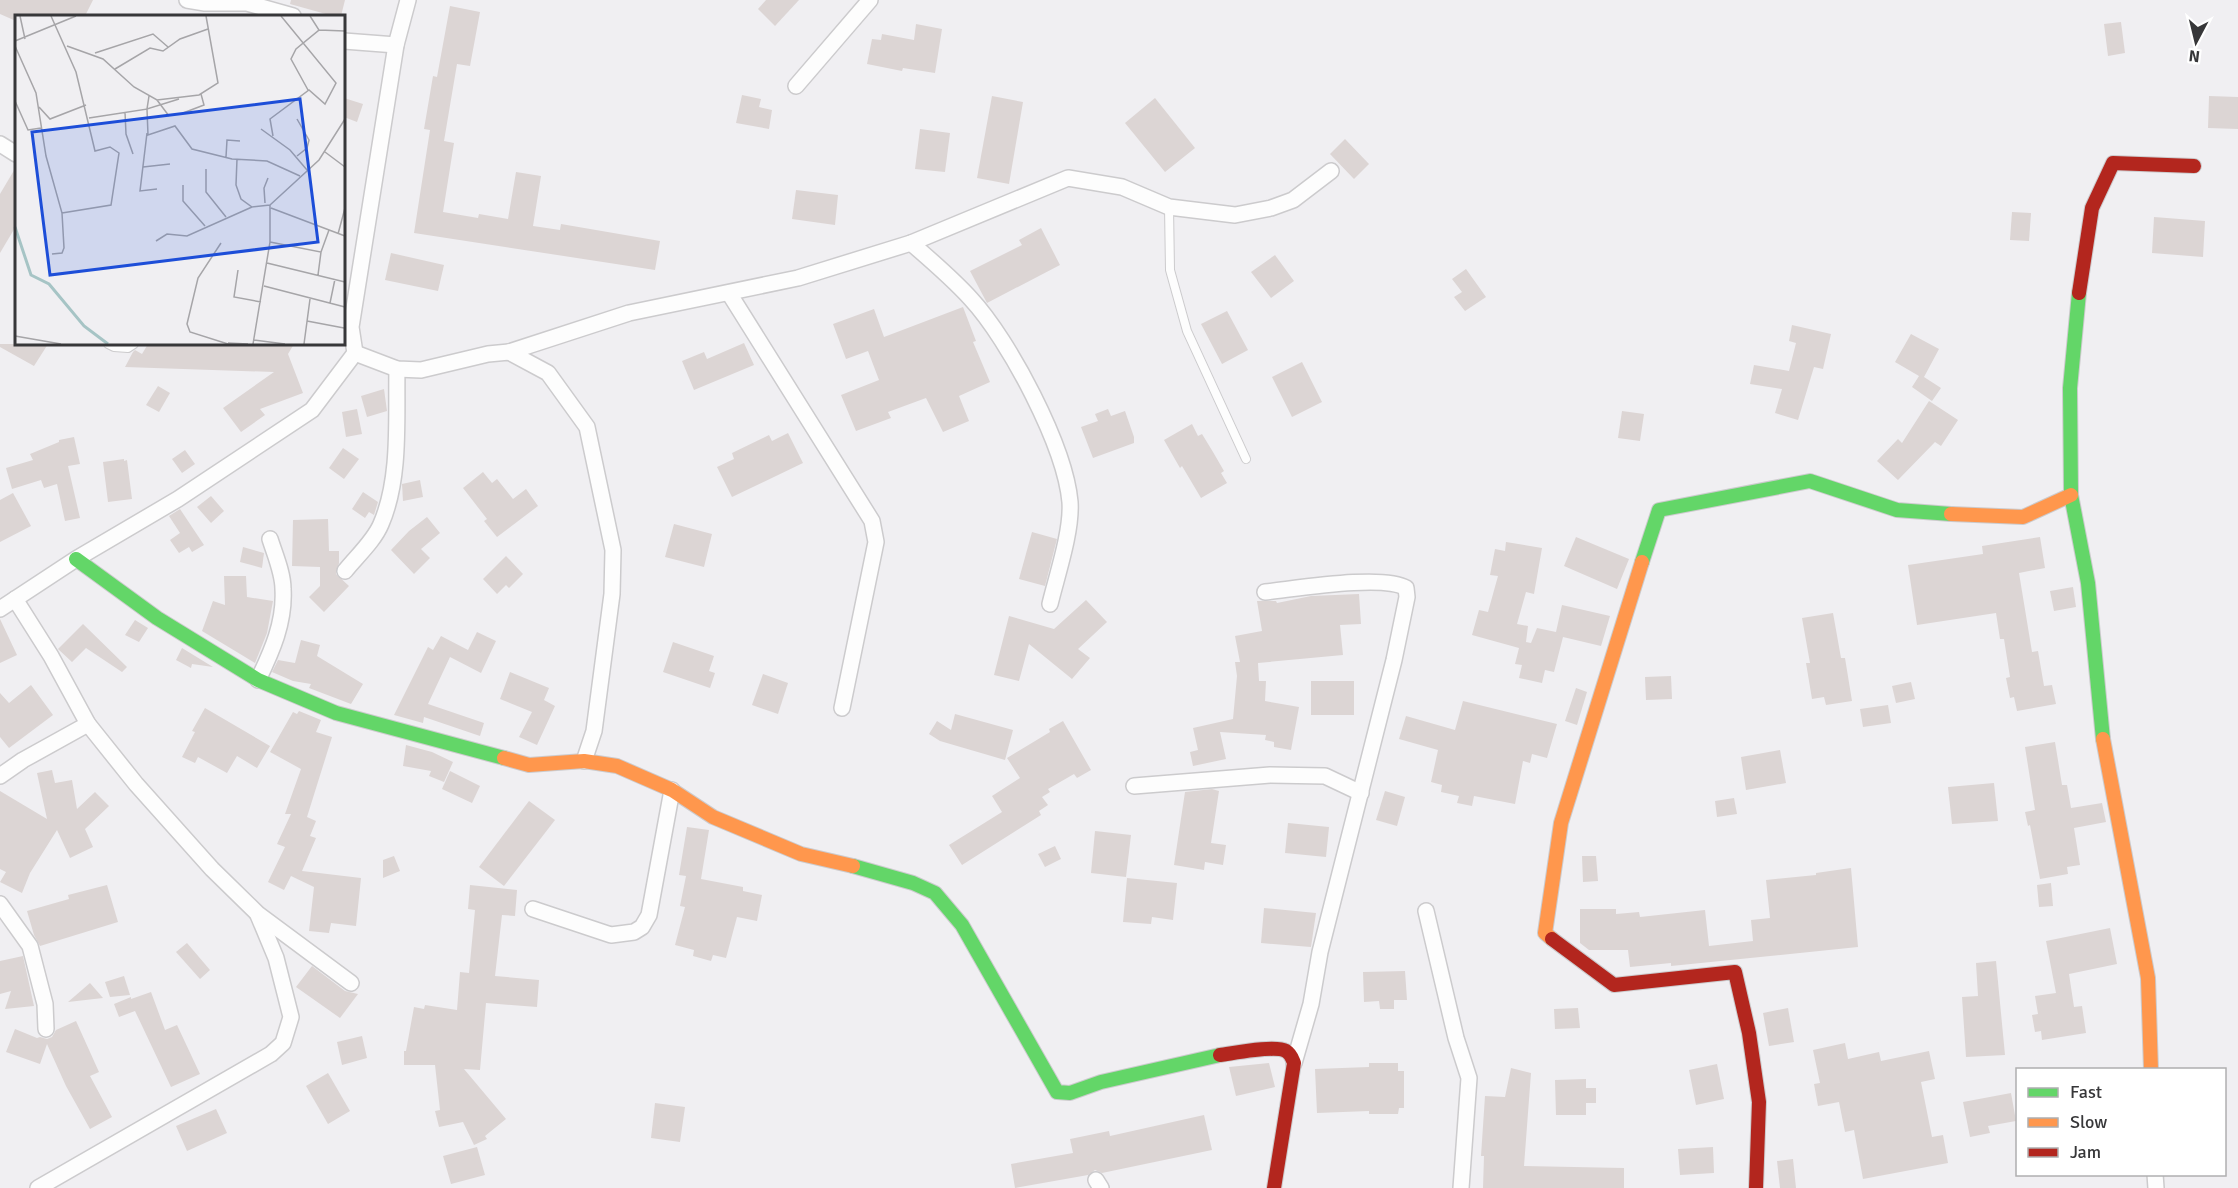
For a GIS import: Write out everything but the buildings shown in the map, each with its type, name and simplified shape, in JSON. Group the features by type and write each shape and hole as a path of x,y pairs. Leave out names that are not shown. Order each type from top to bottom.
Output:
{"street":[{"path":"187,0 205,3 247,3 289,15"},
{"path":"355,353 347,325 396,45 408,0"},
{"path":"796,86 870,0"},
{"path":"345,41 396,45"},
{"path":"0,144 15,153"},
{"path":"2151,1068 2152,1042 2148,978 2101,726 2088,583 2071,495 2070,388 2078,299 2092,208 2113,163 2194,166"},
{"path":"355,353 397,369 421,370 488,354 509,352 629,313 798,278 911,243 1068,177 1122,187 1169,207 1235,215 1271,208 1293,200 1330,171"},
{"path":"911,243 972,299 1005,343 1047,428 1065,472 1070,504 1065,541 1050,604"},
{"path":"729,293 872,521 876,542 842,708"},
{"path":"509,352 548,373 586,427 613,550 612,594 594,731 584,761"},
{"path":"0,609 76,559 178,500 312,410 355,353"},
{"path":"345,572 380,526 391,494 396,441 397,369"},
{"path":"1756,1188 1759,1102 1749,1033 1735,972 1614,985 1545,933 1561,823 1620,627 1659,510 1810,481 1897,510 1987,518 2024,517 2071,495"},
{"path":"258,680 272,652 280,622 284,588 270,539"},
{"path":"76,559 157,618 258,680 336,713 529,765 584,761 617,766 672,790 713,817 801,854 882,873 935,893 962,925 1057,1092 1070,1093 1101,1082 1212,1056 1277,1048 1286,1049 1292,1055 1294,1064"},
{"path":"1265,592 1372,582 1400,584 1406,588 1407,597 1361,793 1336,882 1311,1004 1294,1064 1274,1188"},
{"path":"15,599 51,656 88,724 136,784 213,869 258,914 351,983"},
{"path":"0,776 23,760 88,724"},
{"path":"1134,786 1270,775 1325,776 1361,793"},
{"path":"533,909 610,935 634,932 642,927 649,915 672,790"},
{"path":"0,904 30,946 45,1004 46,1029"},
{"path":"1426,911 1456,1038 1468,1078 1461,1188"},
{"path":"38,1188 271,1054 283,1043 291,1017 276,958 258,914"}],"lane":[{"path":"1169,207 1170,270 1187,331 1245,459"},
{"path":"110,345 128,348 132,345"}],"traffic: fast":[{"path":"2079,293 2070,388 2071,495 2088,583 2103,739"},
{"path":"1642,562 1659,510 1810,481 1897,510 1951,514"},
{"path":"76,559 157,618 258,680 336,713 504,758"},
{"path":"853,866 913,883 935,893 962,925 1057,1092 1070,1093 1101,1082 1220,1055"}],"traffic: slow":[{"path":"1951,514 2023,517 2071,495"},
{"path":"1552,939 1545,933 1561,823 1642,562"},
{"path":"2103,739 2148,978 2151,1068"},
{"path":"504,758 529,765 584,761 617,766 672,790 713,817 801,854 853,866"}],"traffic: jam":[{"path":"2079,293 2092,208 2113,163 2194,166"},
{"path":"1552,939 1614,985 1735,972 1749,1033 1759,1102 1756,1188"},
{"path":"1220,1055 1281,1049 1293,1059 1274,1188"}]}
